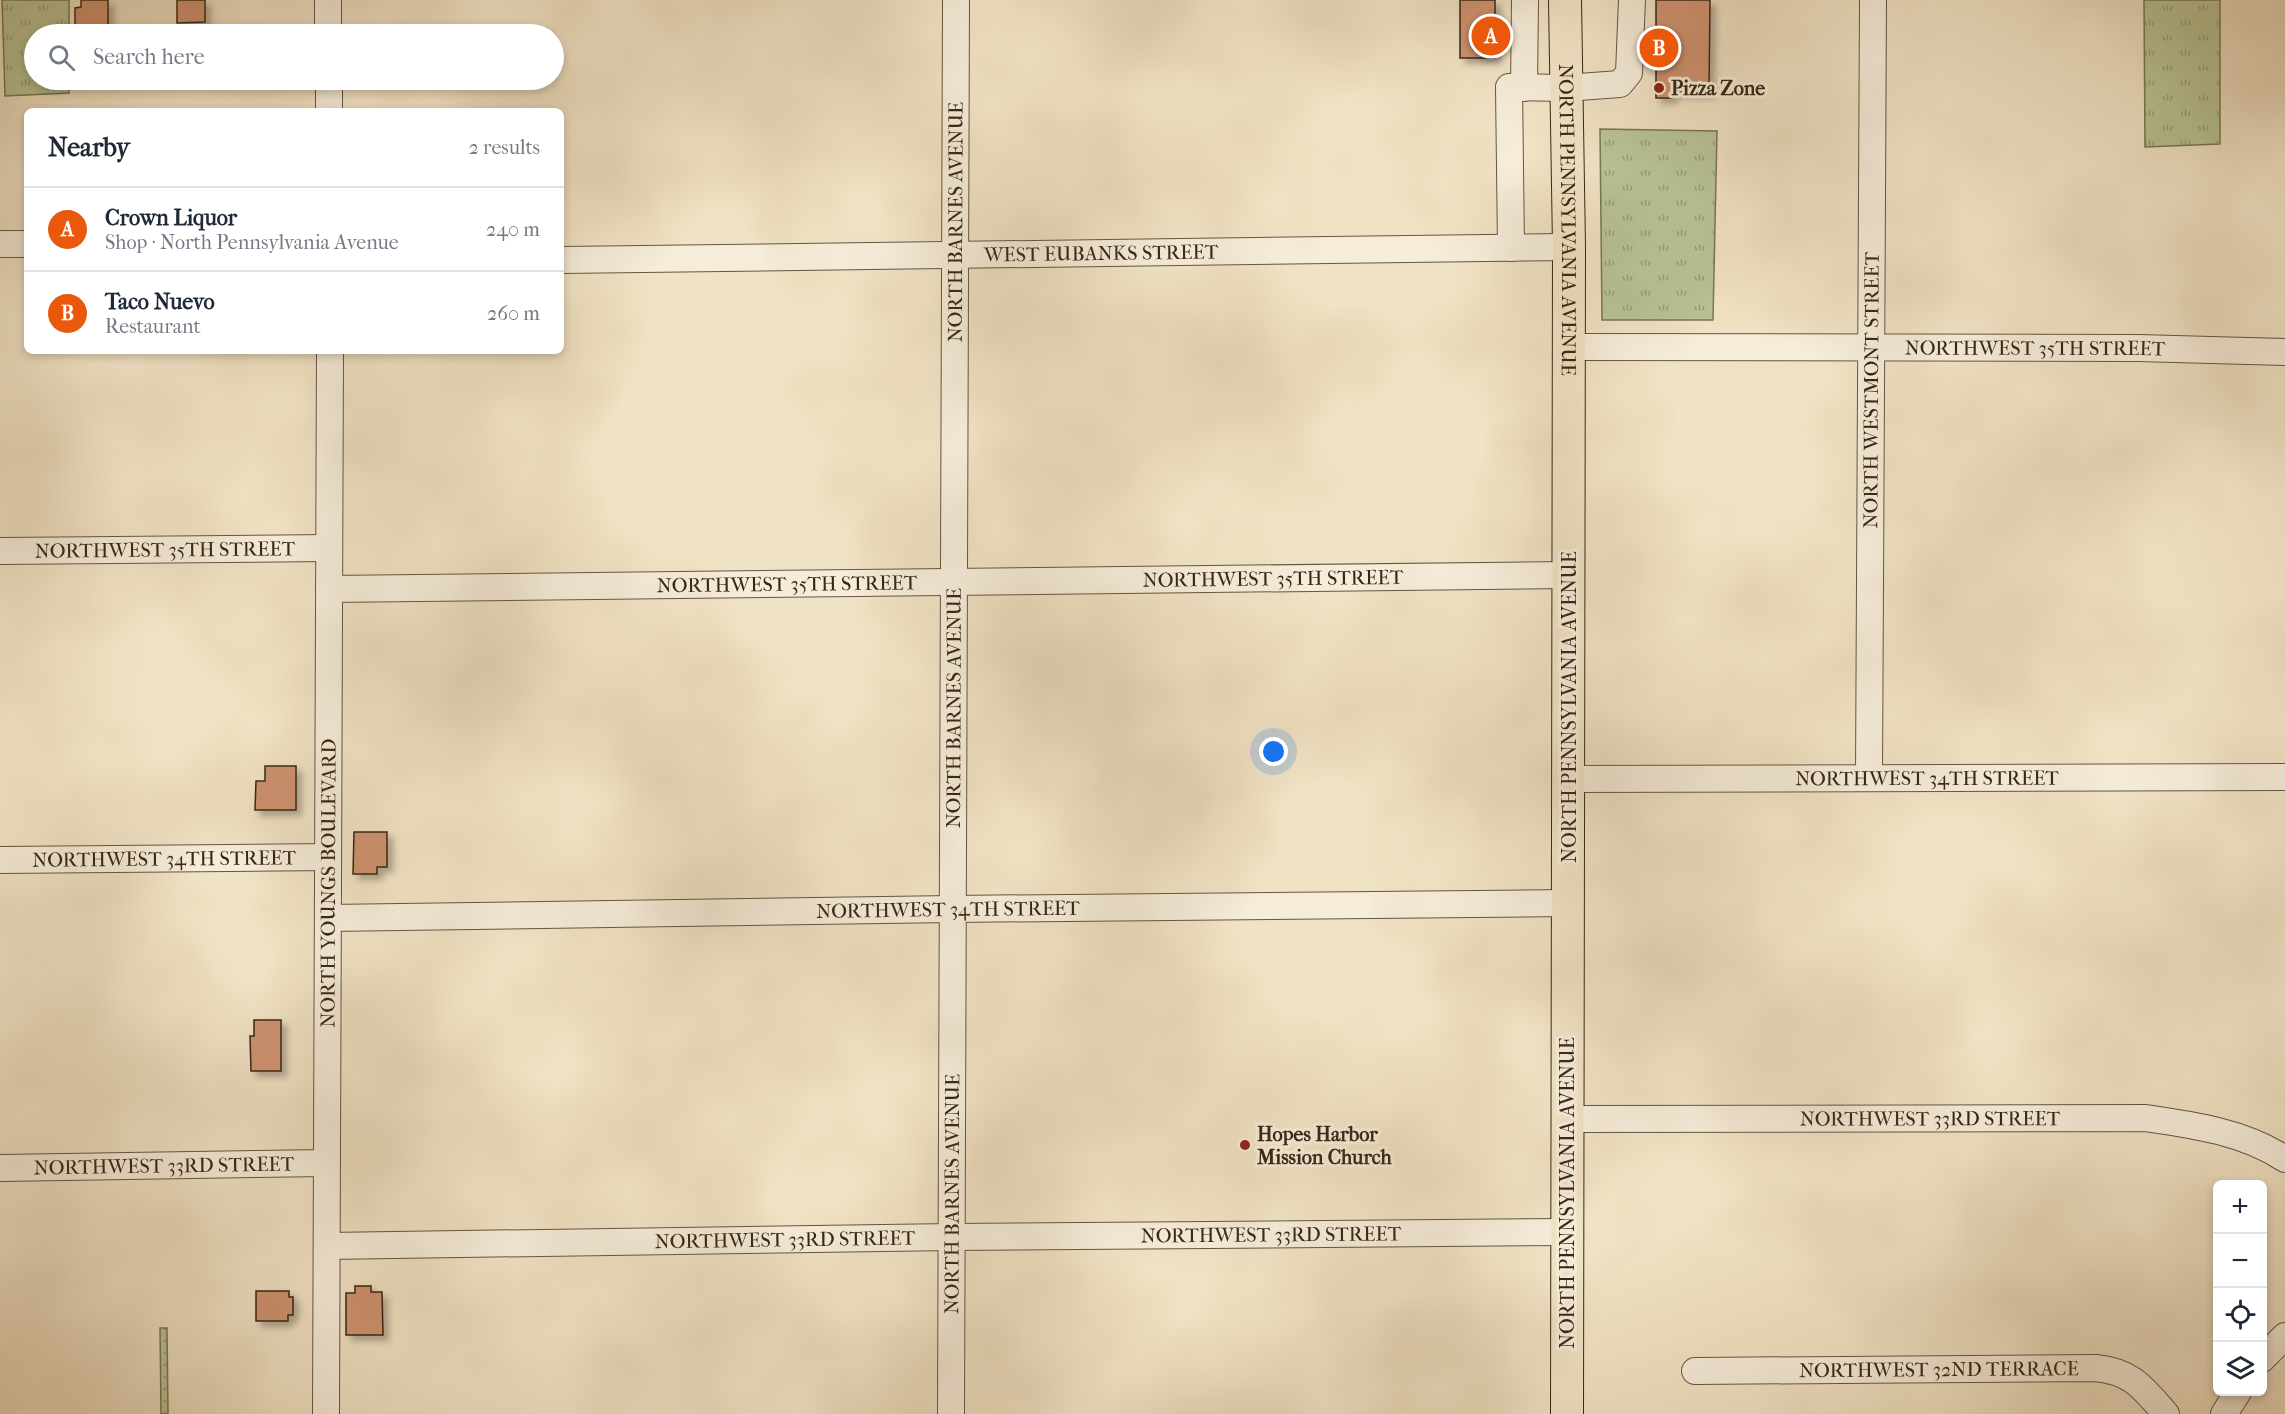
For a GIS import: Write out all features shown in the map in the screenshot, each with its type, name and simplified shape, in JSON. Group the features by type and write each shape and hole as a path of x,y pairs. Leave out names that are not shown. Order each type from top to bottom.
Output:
{"main road":[{"name":"NORTH PENNSYLVANIA AVENUE","path":"1565,0 1569,247 1567,1414"}],"street":[{"path":"328,0 328,24"},
{"name":"NORTH BARNES AVENUE","path":"951,1414 956,0"},
{"path":"1524,88 1525,0"},
{"path":"1511,248 1509,87 1566,88 1620,84 1629,73 1632,0"},
{"name":"NORTH WESTMONT STREET","path":"1869,778 1873,0"},
{"path":"329,90 329,108"},
{"path":"0,244 24,244"},
{"name":"WEST EUBANKS STREET","path":"564,260 1569,247"},
{"name":"NORTHWEST 35TH STREET","path":"1569,347 2138,348 2285,352"},
{"name":"NORTH YOUNGS BOULEVARD","path":"326,1414 330,354"},
{"name":"NORTHWEST 35TH STREET","path":"0,551 329,548"},
{"name":"NORTHWEST 35TH STREET","path":"329,589 1569,575"},
{"name":"NORTHWEST 34TH STREET","path":"1569,779 2285,777"},
{"name":"NORTHWEST 34TH STREET","path":"0,860 328,856"},
{"name":"NORTHWEST 34TH STREET","path":"328,918 1568,903"},
{"name":"NORTHWEST 33RD STREET","path":"1567,1119 2146,1118 2208,1128 2250,1141 2285,1159"},
{"name":"NORTHWEST 33RD STREET","path":"0,1168 327,1163"},
{"name":"NORTHWEST 33RD STREET","path":"327,1246 952,1237 1567,1232"},
{"path":"2267,1354 2285,1336"},
{"name":"NORTHWEST 32ND TERRACE","path":"1695,1371 2111,1369 2129,1377 2166,1414"},
{"path":"2224,1414 2235,1396"}],"green space":[{"path":"2,0 69,0 69,24 24,24 24,90 69,90 69,93 5,96"},
{"path":"2144,0 2220,0 2220,144 2145,147"},
{"path":"1600,129 1717,131 1713,320 1602,320"},
{"path":"160,1328 167,1328 168,1414 161,1414"}],"building":[{"path":"81,0 108,0 108,24 75,24 75,8 81,7"},
{"path":"177,0 205,0 205,22 177,23"},
{"path":"1460,0 1495,0 1495,58 1460,58"},
{"path":"1656,0 1710,0 1709,92 1672,92 1672,98 1656,98"},
{"path":"265,766 296,766 296,810 255,810 256,781 265,781"},
{"path":"354,832 387,832 387,867 377,867 377,874 353,874"},
{"path":"254,1020 281,1020 281,1071 251,1071 250,1036 254,1036"},
{"path":"355,1286 371,1286 371,1292 382,1292 383,1335 346,1335 346,1293 355,1293"},
{"path":"256,1291 289,1291 289,1297 293,1297 293,1315 288,1315 288,1321 256,1321"}],"place":[{"name":"Crown Liquor","path":"1491,36"},
{"name":"Taco Nuevo","path":"1659,48"},
{"name":"Pizza Zone","path":"1659,88"},
{"name":"Hopes Harbor Mission Church","path":"1245,1145"}]}
